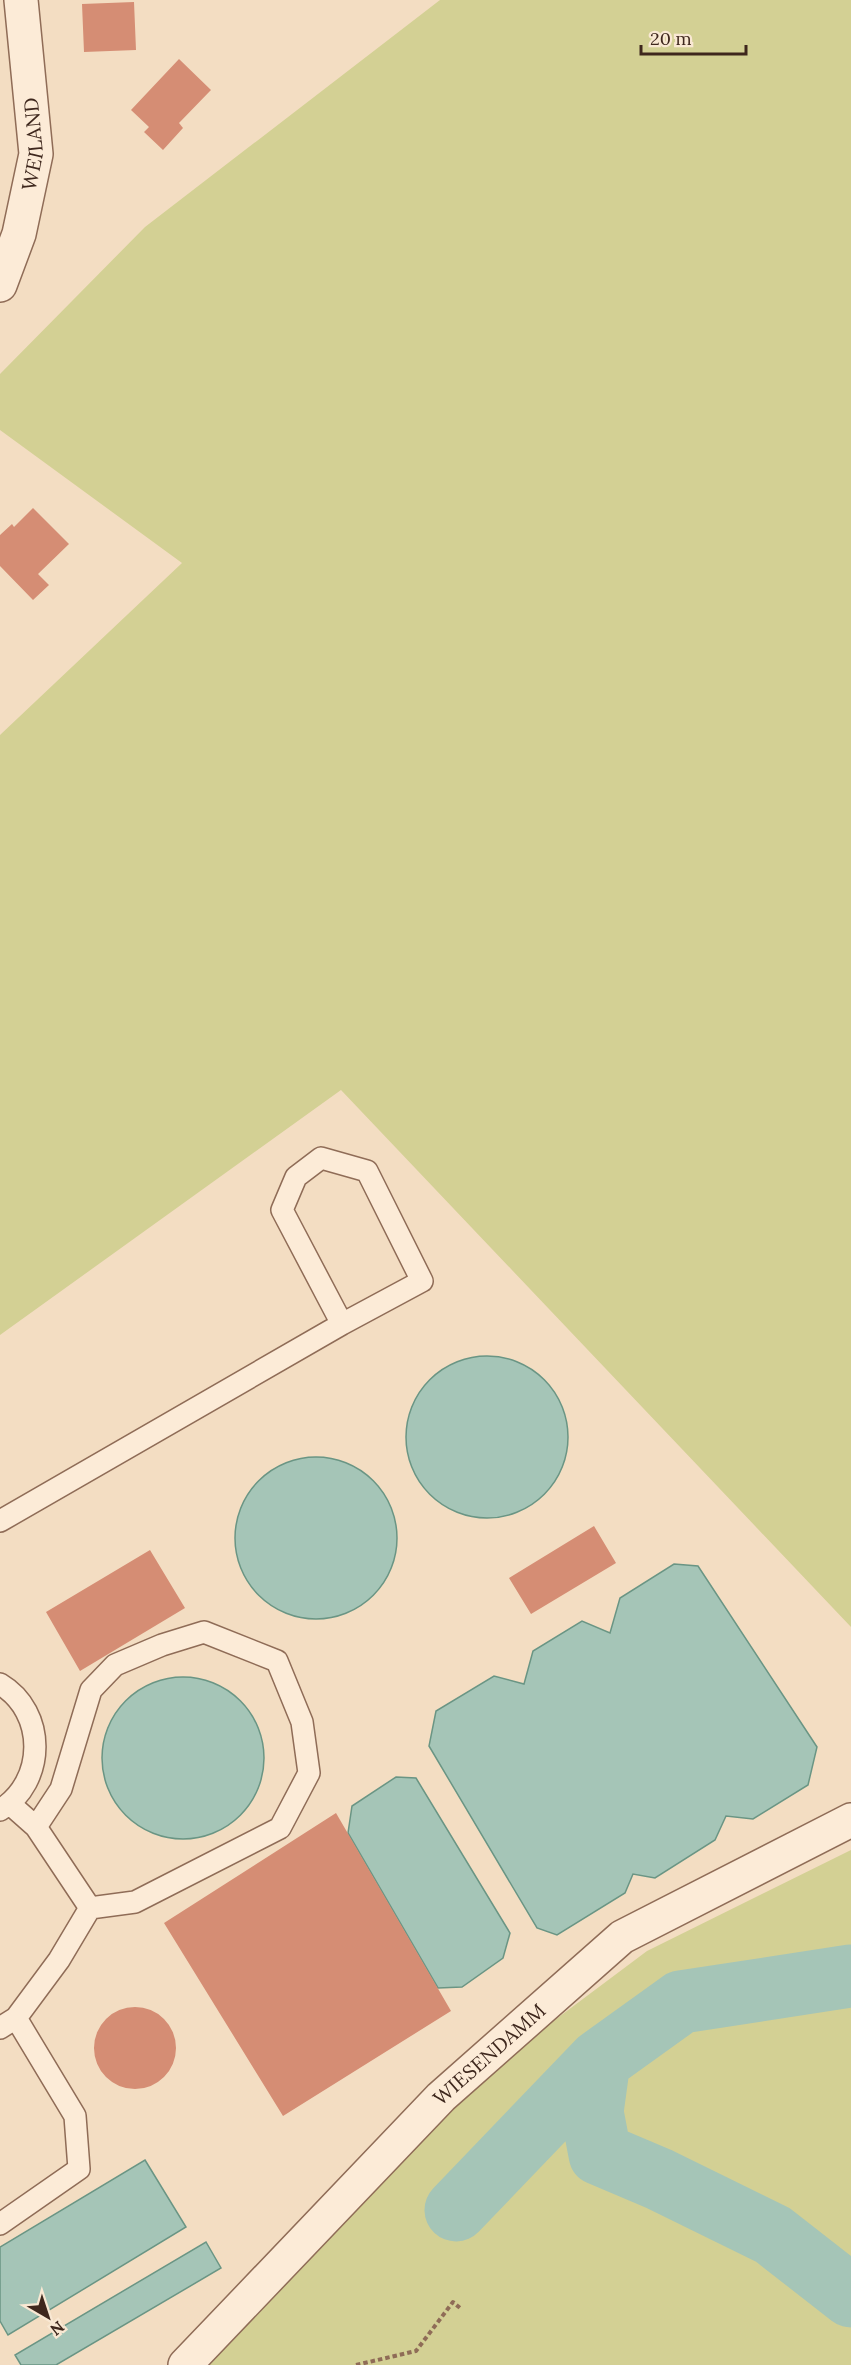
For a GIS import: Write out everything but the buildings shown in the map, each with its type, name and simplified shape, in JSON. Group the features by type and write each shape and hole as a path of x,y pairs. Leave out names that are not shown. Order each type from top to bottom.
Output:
{"street":[{"name":"WEILAND","path":"0,285 19,234 36,154 14,10"},
{"name":"WIESENDAMM","path":"185,2365 441,2097 622,1937 851,1820"}],"lane":[{"path":"0,1521 342,1324 422,1281 367,1171 321,1158 296,1177 282,1210 342,1324"},
{"path":"36,1827 61,1789 91,1690 115,1665 162,1645 204,1632 277,1661 302,1722 309,1773 280,1828 135,1902 90,1908"},
{"path":"0,1684 20,1700 31,1720 36,1743 34,1765 25,1787 5,1807 36,1827 90,1908"},
{"path":"0,2224 79,2169 75,2116 8,2023 59,1960 90,1908"}],"path":[{"path":"356,2365 416,2351 453,2302 460,2308"}],"shaded area":[{"path":"440,0 851,0 851,1627 341,1090 0,1335 0,735 182,563 0,430 0,374 145,227"},
{"path":"487,1356 503,1357 518,1362 532,1369 544,1380 555,1392 562,1406 567,1421 567,1453 562,1468 555,1482 544,1494 532,1505 518,1512 503,1517 487,1518 471,1517 456,1512 442,1505 430,1494 419,1482 412,1468 407,1453 406,1437 407,1421 412,1406 419,1392 430,1380 442,1369 456,1362 471,1357"},
{"path":"316,1457 332,1458 347,1463 361,1470 373,1481 384,1493 391,1507 396,1522 396,1554 391,1569 384,1583 373,1595 361,1606 347,1613 332,1618 316,1619 300,1618 285,1613 271,1606 259,1595 248,1583 241,1569 236,1554 235,1538 236,1522 241,1507 248,1493 259,1481 271,1470 285,1463 300,1458"},
{"path":"674,1564 698,1566 817,1747 808,1785 753,1819 726,1816 715,1840 655,1878 633,1874 625,1893 557,1935 537,1928 429,1746 436,1711 494,1676 524,1684 533,1651 582,1621 610,1633 620,1598"},
{"path":"183,1677 199,1678 214,1683 228,1690 240,1701 251,1713 258,1727 263,1742 263,1774 258,1789 251,1803 240,1815 228,1826 214,1833 199,1838 183,1839 167,1838 152,1833 138,1826 126,1815 115,1803 108,1789 103,1774 102,1758 103,1742 108,1727 115,1713 126,1701 138,1690 152,1683 167,1678"},
{"path":"396,1777 416,1778 510,1933 503,1958 462,1987 438,1988 348,1833 352,1806"},
{"path":"851,1850 851,2365 205,2365 444,2103 647,1951"},
{"path":"145,2160 186,2227 8,2335 0,2321 0,2247"},
{"path":"206,2242 221,2268 56,2365 21,2365 15,2355"}],"waterway":[{"path":"456,2210 599,2061 681,2002 851,1976"},
{"path":"599,2061 592,2112 600,2154 659,2179 773,2235 851,2296"}]}
